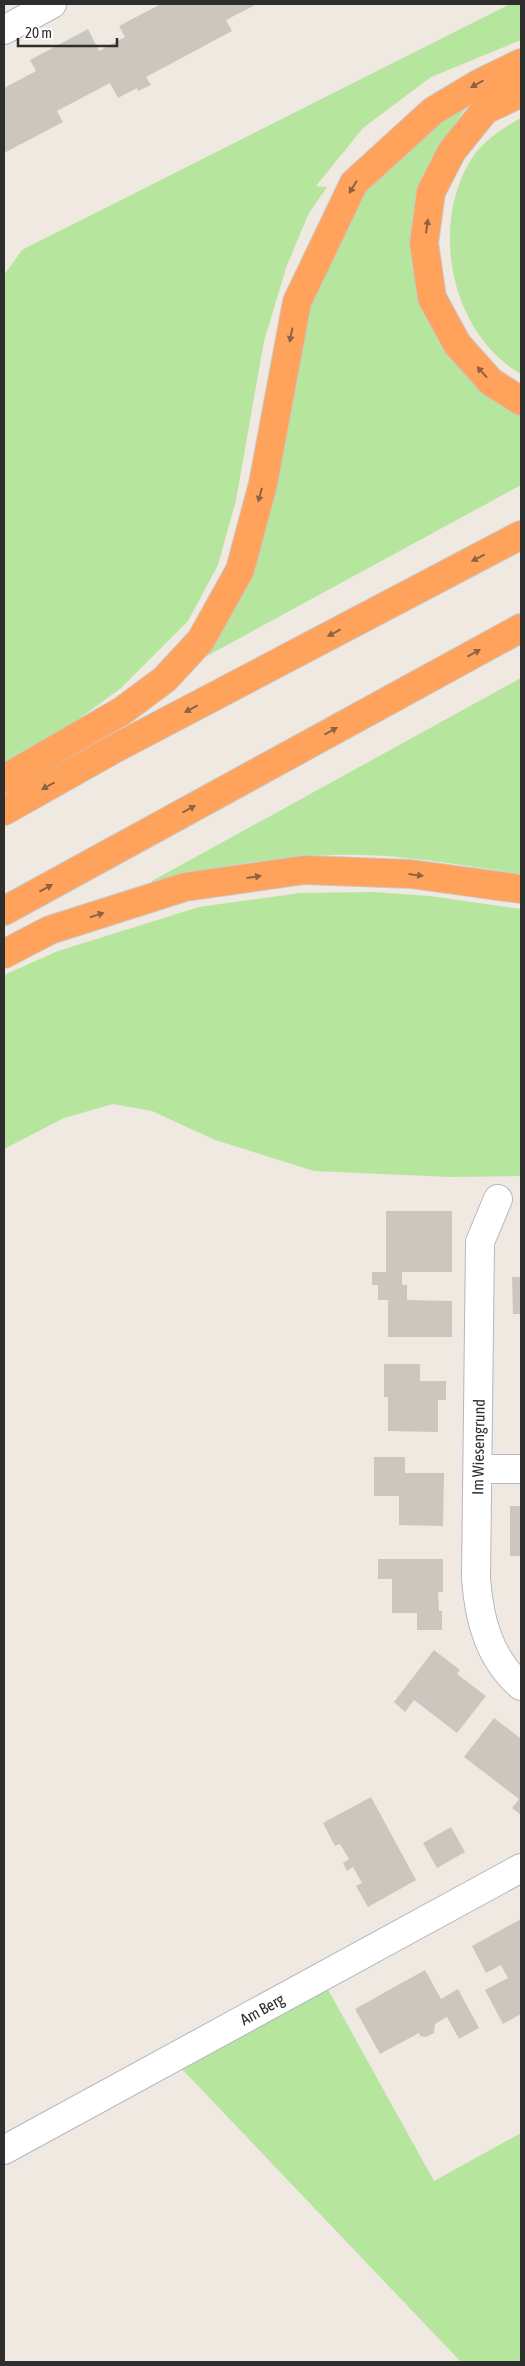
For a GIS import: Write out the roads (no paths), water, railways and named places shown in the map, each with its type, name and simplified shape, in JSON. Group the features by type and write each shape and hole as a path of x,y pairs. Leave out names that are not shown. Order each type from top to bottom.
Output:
{"highway":[{"path":"4,779 122,711 164,679 201,640 240,570 263,484 297,302 354,182 433,111 478,84 521,63"},
{"path":"521,93 485,110 452,151 431,192 424,243 432,298 457,344 491,382 521,401"},
{"path":"4,811 122,745 521,535"},
{"path":"4,911 521,628"},
{"path":"4,954 50,930 185,887 304,870 411,874 521,889"}],"street":[{"path":"4,30 52,4"},
{"name":"Im Wiesengrund","path":"498,1199 480,1242 478,1604 484,1630 493,1652 504,1669 521,1686"},
{"path":"478,1469 521,1469"},
{"name":"Am Berg","path":"4,2150 521,1868"}]}
